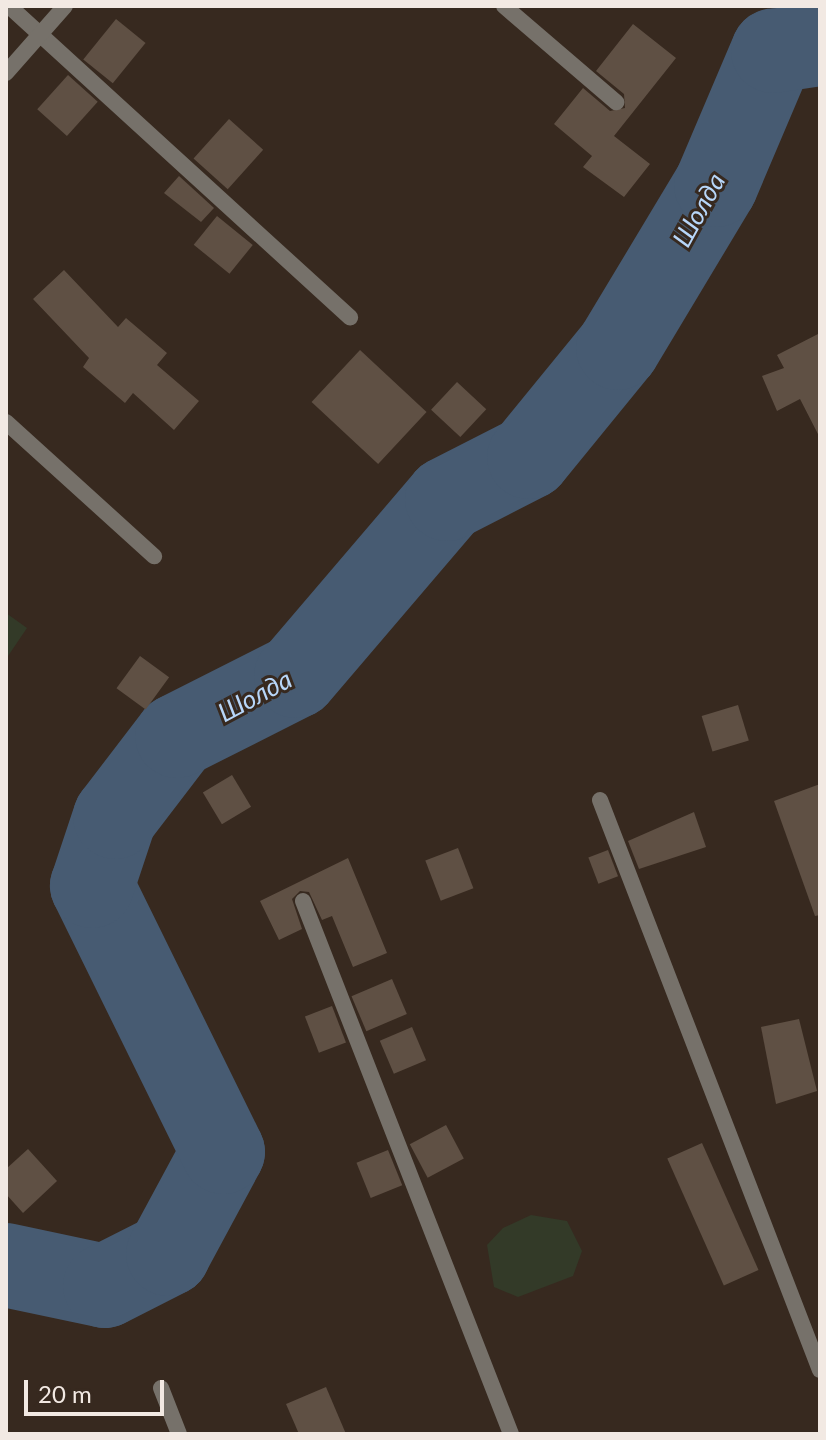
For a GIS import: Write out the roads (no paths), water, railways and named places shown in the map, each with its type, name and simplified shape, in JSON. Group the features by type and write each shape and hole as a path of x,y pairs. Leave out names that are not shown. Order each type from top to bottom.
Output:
{"street":[{"path":"9,6 350,317"},
{"path":"6,73 65,6"},
{"path":"504,6 616,102"},
{"path":"6,422 154,556"},
{"path":"600,800 820,1370"},
{"path":"303,901 511,1434"},
{"path":"161,1388 179,1434"}],"waterway":[{"name":"Шолда","path":"6,1265 105,1286 168,1254 223,1152 92,886 115,817 177,736 296,676 447,499 529,457 618,348 716,185 773,51 820,44"}]}
